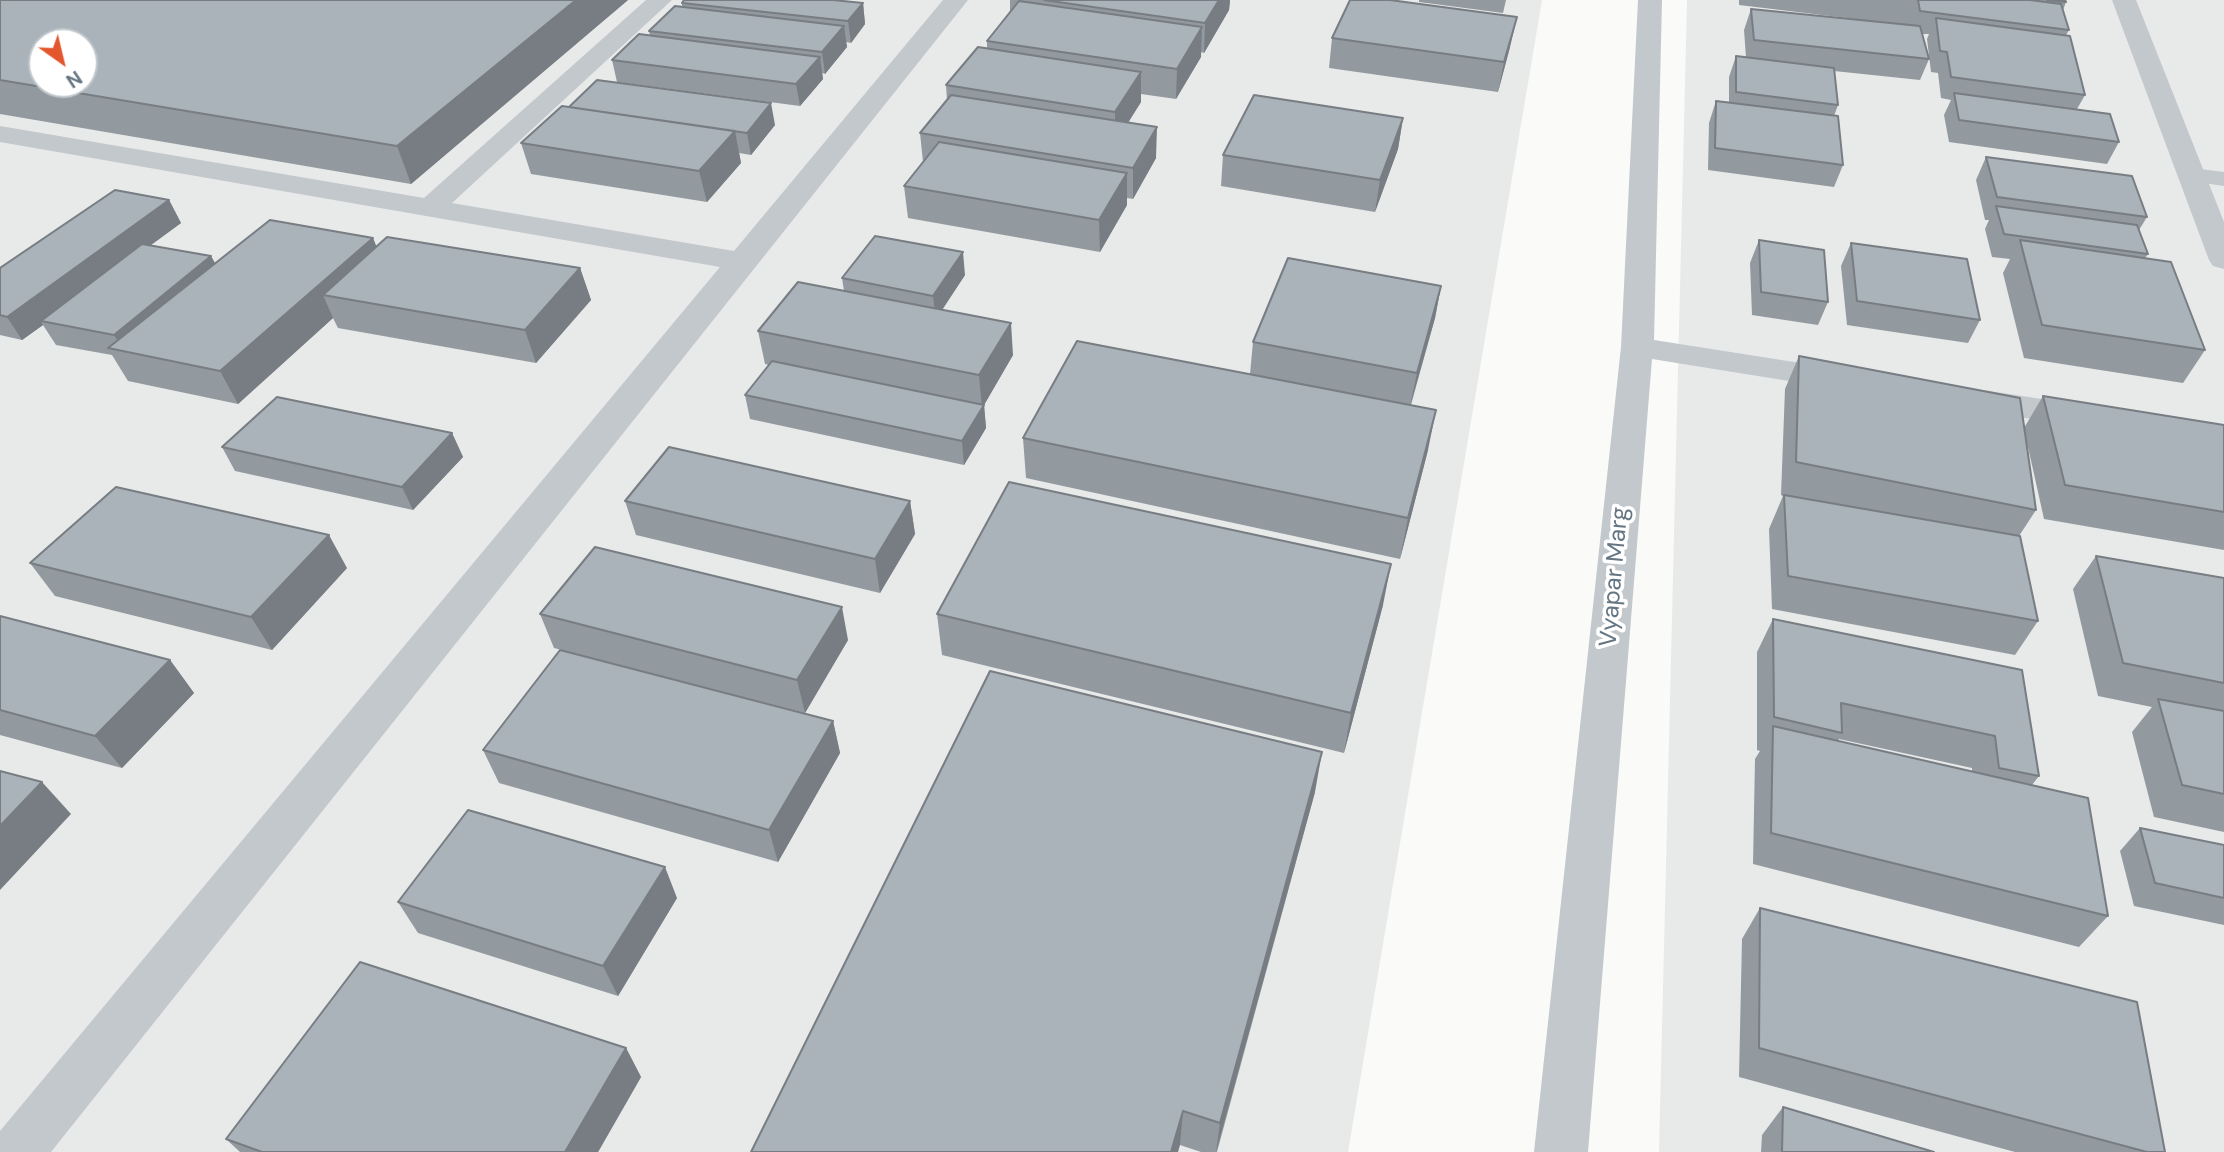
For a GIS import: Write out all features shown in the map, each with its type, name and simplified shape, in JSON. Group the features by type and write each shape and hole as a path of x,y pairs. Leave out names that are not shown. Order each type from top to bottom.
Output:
{"street":[{"path":"430,208 660,0"},
{"path":"17,1152 956,0"},
{"name":"Vyapar Marg","path":"1560,1152 1637,347 1650,0"},
{"path":"2124,0 2224,260"},
{"path":"0,134 743,262"},
{"path":"1637,347 1869,383"},
{"path":"1937,394 2115,422"}],"lane":[{"path":"2191,175 2224,180"}],"shaded area":[{"path":"0,0 1542,0 1348,1152 0,1152"},
{"path":"1687,0 2224,0 2224,1152 1659,1152"}],"building":[{"path":"0,0 576,0 397,146 98,96 98,28 28,28 28,85 0,80"},
{"path":"684,0 833,0 863,3 848,21 682,3"},
{"path":"1044,0 1219,0 1205,23"},
{"path":"1350,0 1390,0 1517,17 1504,62 1332,38"},
{"path":"1918,0 2030,0 2061,4 2069,30 1920,11"},
{"path":"1019,1 1202,27 1177,69 987,41"},
{"path":"675,6 844,26 822,52 649,31"},
{"path":"1751,9 1920,26 1929,59 1754,40"},
{"path":"1936,18 2070,36 2085,95 1951,77 1947,52 1940,51"},
{"path":"639,34 820,57 796,84 612,60"},
{"path":"978,47 1141,72 1115,112 946,85"},
{"path":"1736,56 1834,68 1838,105 1736,92"},
{"path":"597,80 771,103 747,133 569,107"},
{"path":"1954,93 2110,114 2119,142 1959,120"},
{"path":"951,95 1157,127 1133,168 920,133"},
{"path":"1254,95 1403,118 1380,180 1223,155"},
{"path":"1716,101 1838,116 1843,165 1715,148"},
{"path":"562,106 735,131 699,171 521,143"},
{"path":"939,142 1127,173 1099,220 904,186"},
{"path":"1986,157 2132,176 2147,217 1997,197"},
{"path":"115,190 169,200 7,317 0,315 0,268"},
{"path":"1996,206 2137,225 2148,254 2004,234"},
{"path":"270,220 373,238 220,371 108,348"},
{"path":"875,236 963,252 933,296 842,278"},
{"path":"387,237 580,268 525,330 323,295"},
{"path":"1759,240 1824,250 1828,302 1761,292"},
{"path":"2020,240 2171,262 2205,350 2042,325"},
{"path":"1851,243 1967,259 1980,320 1857,301"},
{"path":"142,244 211,256 114,335 41,321"},
{"path":"1288,258 1441,286 1417,373 1253,342"},
{"path":"798,282 1011,323 979,375 758,331"},
{"path":"1077,341 1436,410 1408,518 1023,438"},
{"path":"1799,356 2020,398 2036,510 1796,462"},
{"path":"772,361 984,405 962,441 745,395"},
{"path":"2043,396 2224,425 2224,512 2065,485"},
{"path":"277,397 452,433 402,487 222,447"},
{"path":"669,447 910,501 875,559 625,501"},
{"path":"1009,482 1391,564 1351,713 937,614"},
{"path":"116,487 329,535 251,617 30,563"},
{"path":"1784,495 2020,536 2038,621 1788,576"},
{"path":"595,547 842,607 797,680 540,614"},
{"path":"2096,556 2224,578 2224,683 2123,663"},
{"path":"0,616 170,660 95,736 0,710"},
{"path":"1773,619 2022,670 2039,776 1999,768 1995,736 1841,703 1842,733 1774,717"},
{"path":"560,650 833,721 769,830 483,750"},
{"path":"990,671 1322,752 1220,1123 1183,1111 1171,1152 751,1152"},
{"path":"2158,699 2224,711 2224,794 2182,785"},
{"path":"1773,726 2088,798 2108,916 1771,833"},
{"path":"0,771 42,782 0,826"},
{"path":"468,810 665,867 603,966 398,902"},
{"path":"2140,828 2224,845 2224,898 2155,883"},
{"path":"1760,908 2137,1002 2165,1152 2147,1152 1759,1048"},
{"path":"360,962 626,1048 565,1152 262,1152 226,1139"},
{"path":"1783,1107 1934,1152 1782,1152"}]}
